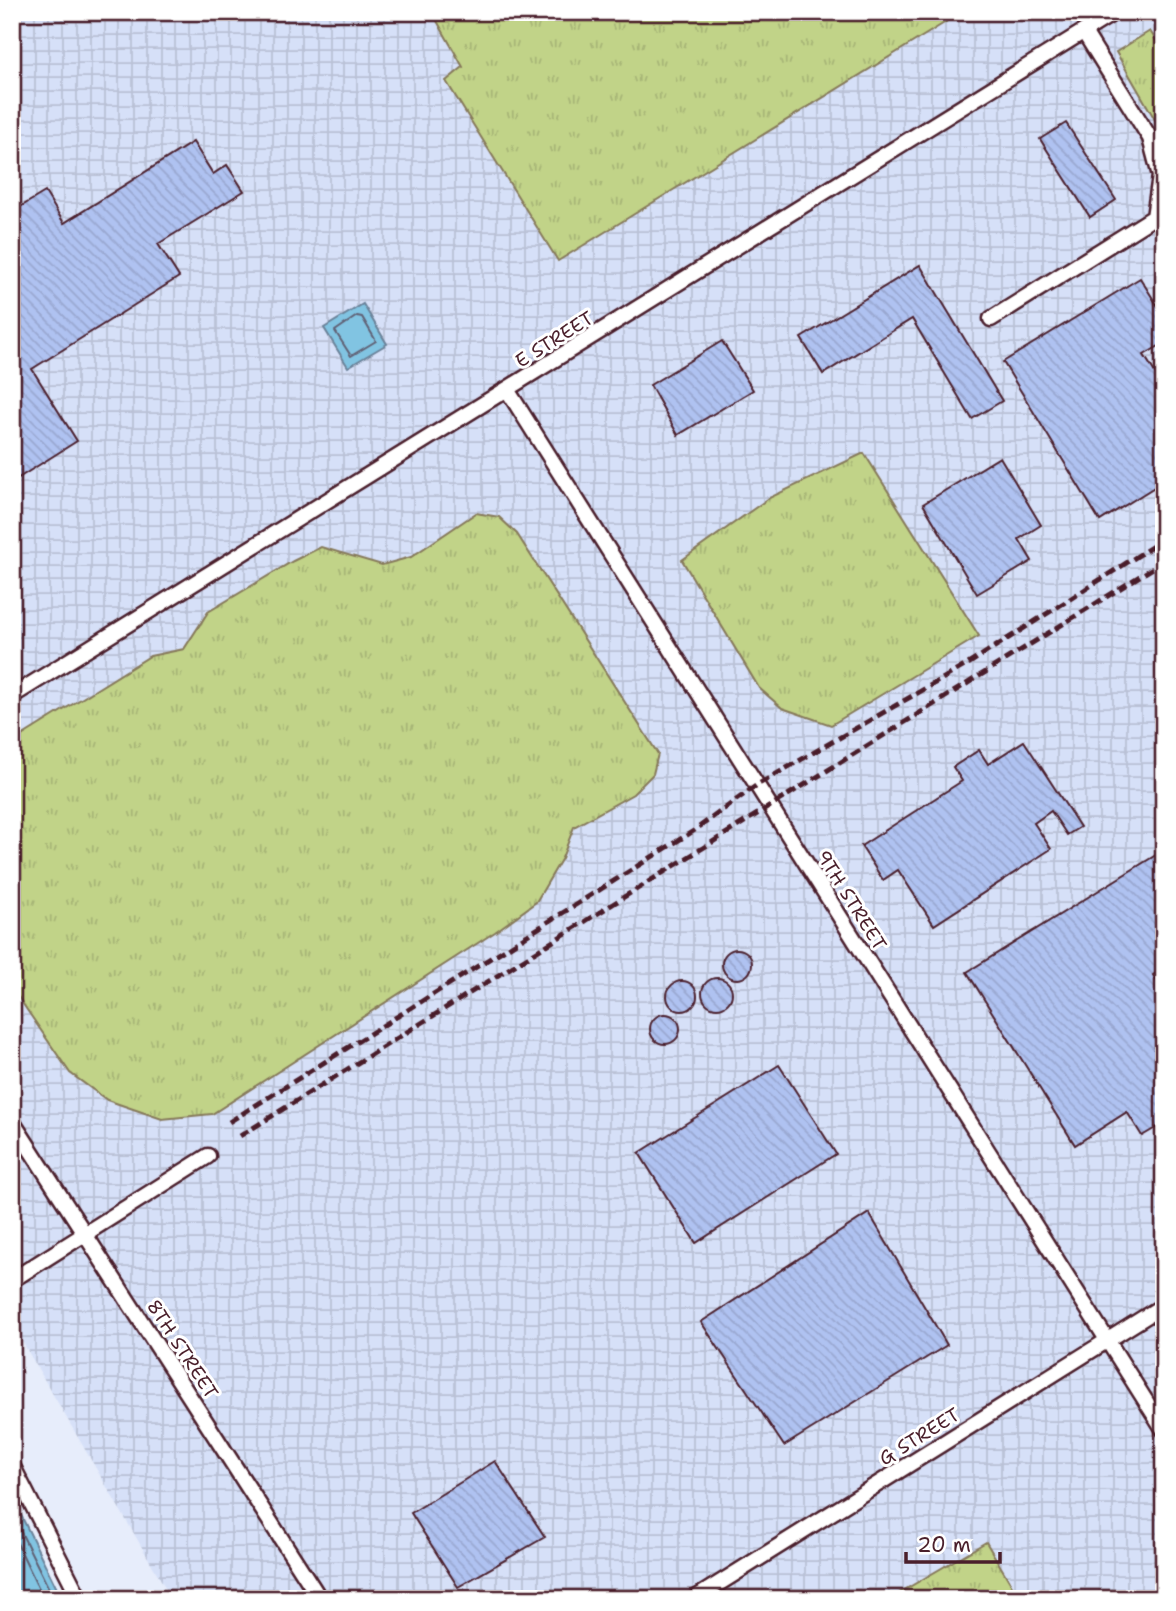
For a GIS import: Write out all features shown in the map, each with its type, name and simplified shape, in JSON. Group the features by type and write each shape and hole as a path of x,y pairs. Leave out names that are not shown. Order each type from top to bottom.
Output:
{"lane":[{"name":"E STREET","path":"12,696 508,391 1115,12"},
{"path":"991,319 1154,217 1160,176 1150,138 1084,32"},
{"name":"9TH STREET","path":"508,391 1164,1430"},
{"name":"8TH STREET","path":"12,1121 320,1599"},
{"path":"12,1280 208,1156"},
{"name":"G STREET","path":"694,1599 1164,1305"},
{"path":"12,1465 80,1599"}],"shaded area":[{"path":"12,12 1164,12 1164,1599 172,1599 12,1324"}],"green space":[{"path":"432,12 934,12 946,22 558,261 446,81 463,67"},
{"path":"1150,31 1164,53 1164,135 1116,52"},
{"path":"864,453 979,636 831,725 782,708 759,688 682,560 769,498"},
{"path":"476,513 499,517 517,534 658,754 653,774 633,794 574,827 562,858 536,902 495,932 212,1114 162,1119 107,1100 70,1073 12,988 12,742 150,656 184,649 208,612 321,547 382,565 411,557"},
{"path":"986,1542 1020,1599 889,1599"}],"water":[{"path":"363,304 387,344 348,367 324,328"},
{"path":"12,1499 17,1507 62,1599 12,1599"}],"building":[{"path":"1066,123 1116,200 1090,217 1040,139"},
{"path":"193,142 213,174 227,165 244,191 158,244 179,277 32,369 77,441 12,482 12,212 45,192 64,223"},
{"path":"920,265 1002,401 972,419 912,319 823,374 801,338"},
{"path":"1140,278 1164,316 1164,343 1144,355 1164,387 1164,481 1100,521 1003,362"},
{"path":"722,341 753,390 678,435 650,385"},
{"path":"1000,457 1041,525 1019,539 1032,561 977,594 923,504"},
{"path":"1024,741 1080,827 1067,835 1051,811 1034,823 1051,849 934,925 898,870 883,880 861,846 962,781 953,767 979,750 988,764"},
{"path":"1164,850 1164,968 1153,975 1164,993 1164,1123 1142,1136 1127,1112 1075,1145 967,972"},
{"path":"737,949 748,953 752,964 748,975 737,979 726,975 722,964 726,953"},
{"path":"717,978 728,982 732,993 728,1004 717,1008 706,1004 702,993 706,982"},
{"path":"682,981 693,985 697,996 693,1007 682,1011 671,1007 667,996 671,985"},
{"path":"665,1014 676,1018 680,1029 676,1040 665,1044 654,1040 650,1029 654,1018"},
{"path":"779,1065 836,1154 696,1243 639,1153"},
{"path":"869,1213 947,1345 784,1446 701,1322"},
{"path":"495,1461 545,1537 458,1587 411,1513"}],"railway":[{"path":"229,1122 695,830 757,785 968,664 1164,539"},
{"path":"240,1136 1164,561"}]}
